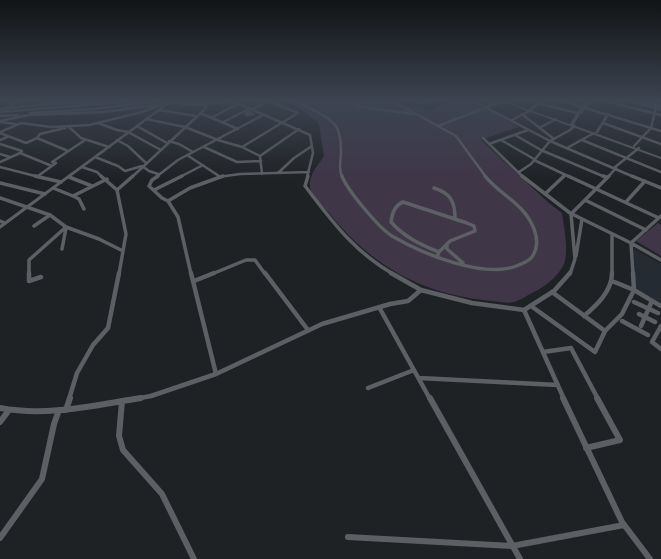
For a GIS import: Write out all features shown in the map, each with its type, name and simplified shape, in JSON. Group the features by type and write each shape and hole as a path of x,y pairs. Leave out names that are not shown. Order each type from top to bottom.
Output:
{"street":[{"path":"0,132 9,127"},
{"path":"0,162 21,152 25,148 26,144 38,138 40,134 68,127"},
{"path":"68,127 85,140 108,147"},
{"path":"108,127 128,132 161,150"},
{"path":"0,227 135,127"},
{"path":"139,127 168,142 179,144 193,152"},
{"path":"185,127 218,140 242,146 260,156"},
{"path":"117,190 185,127"},
{"path":"234,127 238,129"},
{"path":"216,374 180,224 168,201 162,198 149,186 158,174 178,160 241,127"},
{"path":"242,146 274,127"},
{"path":"295,127 310,135 312,146 313,153 305,186 344,236 374,263 421,290 472,303 524,310 552,292 566,279 575,263 582,219"},
{"path":"336,127 340,138 340,169 345,184 370,214 391,235 465,265 495,270 514,267 530,260 535,253 538,242 536,230 528,217 521,207 491,182 456,136 440,127"},
{"path":"523,127 550,141 661,188"},
{"path":"519,172 534,160 550,141 570,130 572,127"},
{"path":"579,127 661,157"},
{"path":"567,148 595,133 600,127"},
{"path":"614,127 661,144"},
{"path":"540,128 554,139"},
{"path":"634,146 651,128 661,131"},
{"path":"260,156 299,129"},
{"path":"489,144 528,130"},
{"path":"0,132 26,144"},
{"path":"595,133 639,149"},
{"path":"514,135 542,150 606,177"},
{"path":"0,140 7,136"},
{"path":"38,138 68,151"},
{"path":"483,138 544,194 572,214 631,243 661,260"},
{"path":"38,176 56,163 52,162 85,140"},
{"path":"117,140 128,146 150,171 158,174"},
{"path":"501,140 534,160 660,217 631,243"},
{"path":"582,140 661,172"},
{"path":"0,144 52,166"},
{"path":"278,173 283,167 307,148 312,146"},
{"path":"204,147 236,162 261,162"},
{"path":"575,263 572,214 606,177 626,158 639,149"},
{"path":"0,154 10,157"},
{"path":"187,155 219,176"},
{"path":"260,156 262,174"},
{"path":"95,157 118,166 125,171 144,165"},
{"path":"154,190 203,165"},
{"path":"0,167 61,182"},
{"path":"0,538 42,479 54,424 63,410 77,373 93,345 108,328 126,234 117,190 107,179 97,172 82,167"},
{"path":"168,201 190,188 219,176 309,172"},
{"path":"544,194 565,175"},
{"path":"69,177 92,186"},
{"path":"74,196 107,179"},
{"path":"626,202 645,181"},
{"path":"657,186 661,182"},
{"path":"0,183 45,194"},
{"path":"53,188 79,199 84,209"},
{"path":"434,188 445,191 453,199 455,218"},
{"path":"0,198 50,215 66,227 99,239 123,251"},
{"path":"585,200 646,230"},
{"path":"403,202 455,218 474,226 476,231 457,237 450,241 438,254 404,235 391,222 392,214 398,204 403,202"},
{"path":"34,226 50,215"},
{"path":"0,221 5,223"},
{"path":"62,249 66,227"},
{"path":"41,277 29,281 29,260 66,227"},
{"path":"584,316 600,302 612,281 612,234"},
{"path":"531,306 595,352 605,331 622,314 634,290 631,243"},
{"path":"447,244 447,249 465,265"},
{"path":"194,281 246,260 255,260 308,330"},
{"path":"612,281 634,290 661,306"},
{"path":"0,408 9,410 63,410 151,396 216,374 322,324 379,307 408,301 421,290"},
{"path":"552,292 605,331"},
{"path":"634,302 658,313"},
{"path":"641,326 651,303"},
{"path":"379,307 520,559"},
{"path":"524,310 586,448 624,525 650,559"},
{"path":"639,314 654,322"},
{"path":"622,321 648,336"},
{"path":"661,326 652,342 661,349"},
{"path":"543,352 571,348 620,440 586,448"},
{"path":"368,388 414,370"},
{"path":"419,378 558,385"},
{"path":"122,401 120,432 121,446 126,454 162,494 194,559"},
{"path":"0,422 9,410"},
{"path":"348,537 512,546 624,525"}],"shaded area":[{"path":"319,127 518,127 481,140 550,204 562,213 566,249 563,266 553,279 540,289 517,301 507,303 461,296 439,291 418,283 398,273 362,248 345,232 318,201 311,191 310,179 314,170 324,156"},
{"path":"658,223 661,225 661,256 636,241"},
{"path":"634,249 661,264 661,303 635,288"}]}
